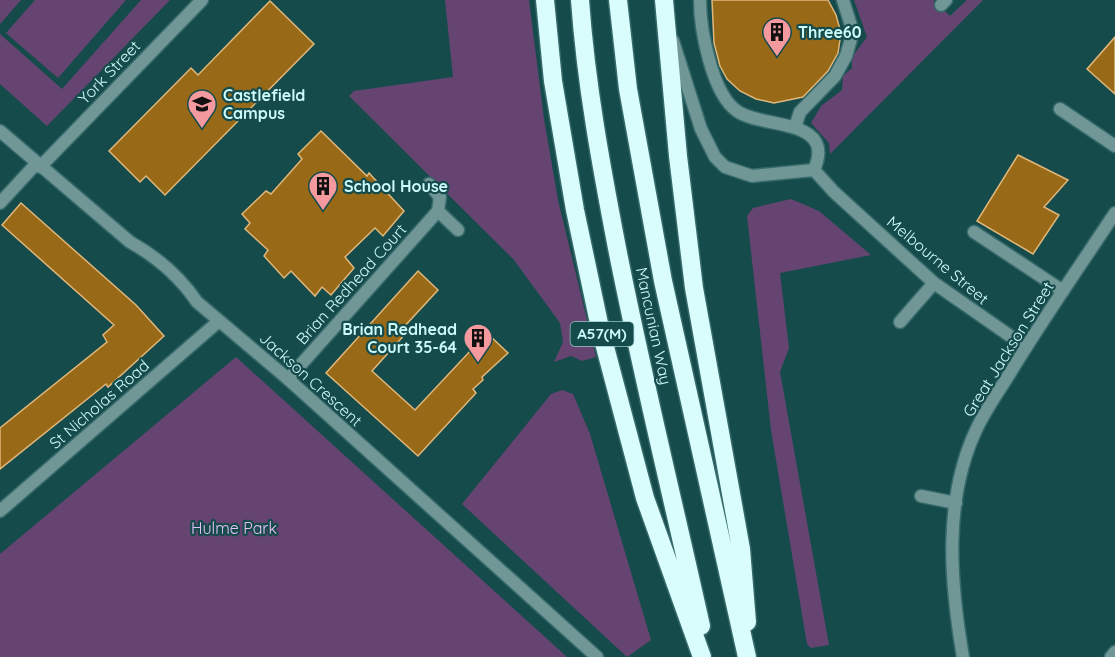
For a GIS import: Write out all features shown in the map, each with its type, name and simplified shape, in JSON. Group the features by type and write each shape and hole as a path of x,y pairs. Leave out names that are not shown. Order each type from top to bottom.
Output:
{"highway":[{"name":"A57(M)","path":"545,0 553,81 575,210 600,328 645,498 702,657"},
{"name":"Mancunian Way","path":"580,0 585,67 609,204 642,368 708,657"},
{"name":"Mancunian Way","path":"618,0 628,89 661,269 748,657"},
{"path":"664,7 678,156 693,277 716,420 741,549 748,657"}],"street":[{"name":"York Street","path":"0,203 202,0"},
{"path":"664,7 701,129 715,157 725,167 752,176 814,170 819,158 816,144 808,134 795,127 749,117 736,111 724,98 717,86 700,13 700,0"},
{"path":"795,127 800,112 830,82 846,56 854,32 843,0"},
{"path":"1060,109 1115,146"},
{"name":"Jackson Crescent","path":"0,131 130,242 151,253 186,286 197,302 288,379 597,657"},
{"name":"Melbourne Street","path":"814,170 834,192 934,283 1026,347"},
{"path":"429,184 440,197 438,211 458,230"},
{"name":"Brian Redhead Court","path":"288,379 438,211"},
{"name":"Great Jackson Street","path":"963,657 952,586 951,544 964,465 977,428 1026,347 1115,213"},
{"path":"974,232 1064,291"},
{"path":"900,322 934,283"},
{"name":"St Nicholas Road","path":"0,511 219,321"},
{"path":"921,496 956,503"},
{"path":"1111,657 1115,652"}],"green space":[{"path":"0,0 21,0 0,24"},
{"path":"35,0 126,0 58,78 6,33"},
{"path":"141,0 170,0 47,126 0,84 0,34 62,89"},
{"path":"445,0 529,0 544,119 558,200 596,357 582,361 571,356 554,362 563,342 560,323 514,260 349,96 354,91 453,77"},
{"path":"854,0 933,0 950,16 967,0 983,0 830,154 829,143 811,123 821,106 842,90 843,76 852,68 852,57 867,37"},
{"path":"791,199 819,211 871,255 780,273 789,348 780,372 829,645 811,648 807,644 771,430 747,216 753,208"},
{"name":"Hulme Park","path":"236,357 567,657 0,657 0,554"},
{"path":"562,390 573,394 590,434 651,640 627,657 462,504 551,394"}],"building":[{"name":"Three60","path":"712,0 828,0 836,15 841,33 838,53 828,71 803,97 774,103 756,99 740,91 727,79 720,66 714,43"},
{"path":"270,1 314,44 165,195 146,176 140,182 109,151 191,68 198,75"},
{"path":"1115,37 1115,94 1087,69"},
{"name":"School House","path":"321,131 367,176 369,173 404,211 383,236 375,228 345,257 354,268 331,295 322,287 315,296 291,271 284,278 264,256 268,250 245,229 250,223 242,214 266,191 271,194 302,159 298,154"},
{"path":"1018,155 1068,180 1044,207 1059,215 1033,254 977,221"},
{"path":"21,203 136,305 164,336 108,387 106,384 0,469 0,428 107,342 103,335 114,325 2,225"},
{"name":"Brian Redhead Court 35-64","path":"418,271 438,290 403,328 407,332 372,371 415,410 487,333 508,353 482,377 483,380 473,389 476,393 418,456 326,373"}],"place":[{"name":"Three60","path":"777,58"},
{"name":"Castlefield Campus","path":"202,130"},
{"name":"School House","path":"323,212"},
{"name":"Brian Redhead Court 35-64","path":"478,364"}]}
